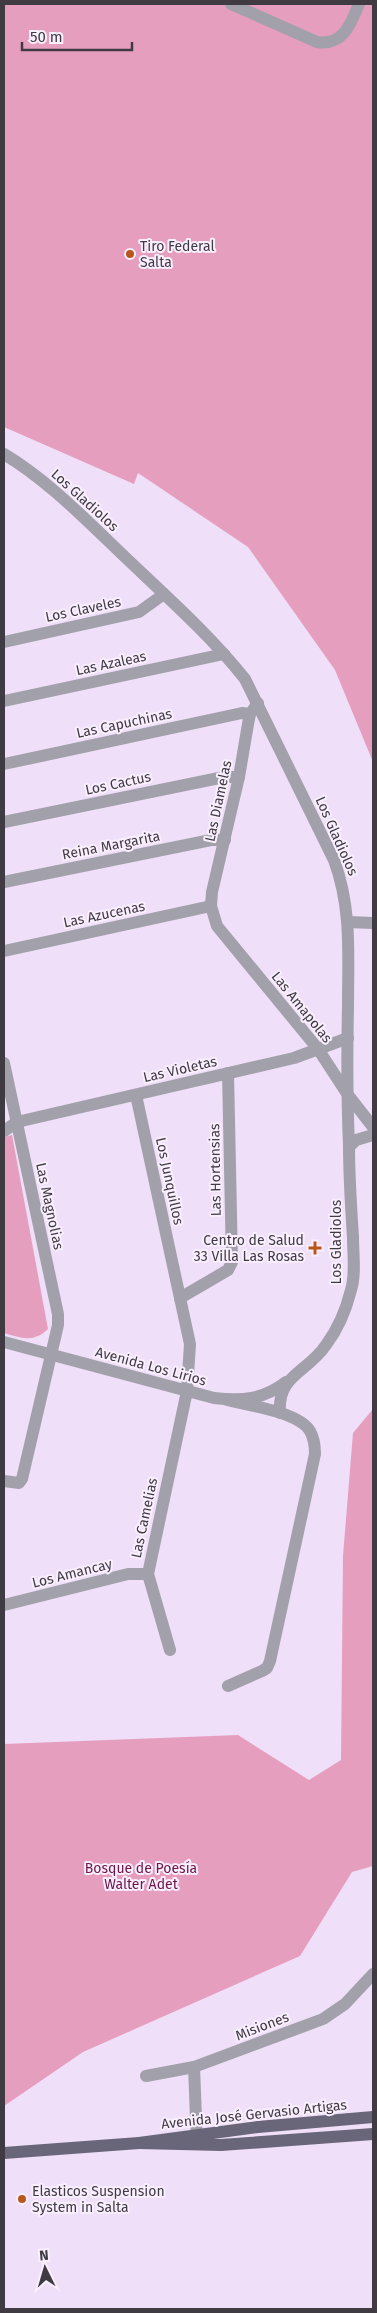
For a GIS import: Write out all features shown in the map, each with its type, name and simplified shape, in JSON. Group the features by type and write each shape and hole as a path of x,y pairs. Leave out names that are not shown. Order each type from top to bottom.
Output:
{"main road":[{"name":"Avenida José Gervasio Artigas","path":"197,2140 373,2118"},
{"name":"Avenida José Gervasio Artigas","path":"4,2153 138,2143 373,2134"}],"street":[{"path":"231,4 317,42 327,43 345,33 359,4"},
{"name":"Los Gladiolos","path":"4,454 41,479 164,594 224,654 245,679 334,860 346,901 348,922 348,1095 354,1260 352,1288 338,1327 326,1345 307,1366 288,1381"},
{"name":"Los Claveles","path":"4,642 139,612 164,594"},
{"name":"Las Azaleas","path":"4,701 224,654"},
{"name":"Las Diamelas","path":"211,906 239,777 250,714 258,703"},
{"name":"Las Capuchinas","path":"4,764 242,713 250,714"},
{"name":"Los Cactus","path":"4,822 224,776 239,777"},
{"name":"Reina Margarita","path":"4,882 211,840 225,840"},
{"name":"Las Azucenas","path":"4,950 211,906"},
{"name":"Las Amapolas","path":"211,906 217,926 318,1049 348,1095 373,1127"},
{"path":"348,922 373,922"},
{"name":"Las Violetas","path":"17,1122 294,1058 348,1038"},
{"name":"Las Magnolias","path":"4,1063 58,1314 58,1325 20,1483 4,1481"},
{"name":"Las Hortensias","path":"180,1298 228,1270 232,1262 228,1074"},
{"name":"Los Junquillos","path":"136,1095 190,1344 187,1391"},
{"path":"4,1131 17,1122"},
{"path":"349,1147 356,1140 373,1135"},
{"name":"Avenida Los Lirios","path":"4,1342 187,1391 228,1400 257,1398 269,1394 288,1381"},
{"path":"280,1413 279,1398 288,1381"},
{"name":"Las Camelias","path":"170,1650 148,1574 187,1391"},
{"path":"228,1400 294,1418 310,1431 314,1443 315,1463 270,1661 267,1668 262,1671 228,1686"},
{"name":"Los Amancay","path":"4,1605 128,1574 148,1574"},
{"name":"Misiones","path":"146,2076 194,2067 324,2019 345,2004 373,1974"},
{"path":"194,2067 197,2140"}],"green space":[{"path":"4,4 373,4 373,762 335,670 248,547 138,473 134,484 4,427"},
{"path":"12,1135 48,1329 32,1338 22,1338 4,1333 4,1137"},
{"name":"Bosque de Poesía Walter Adet","path":"373,1409 373,1866 352,1872 300,1956 83,2052 4,2106 4,1744 238,1735 309,1780 341,1760 343,1556 353,1433"}],"place":[{"name":"Tiro Federal Salta","path":"130,254"},
{"name":"Centro de Salud 33 Villa Las Rosas","path":"315,1248"},
{"name":"Elasticos Suspension System in Salta","path":"22,2199"}]}
